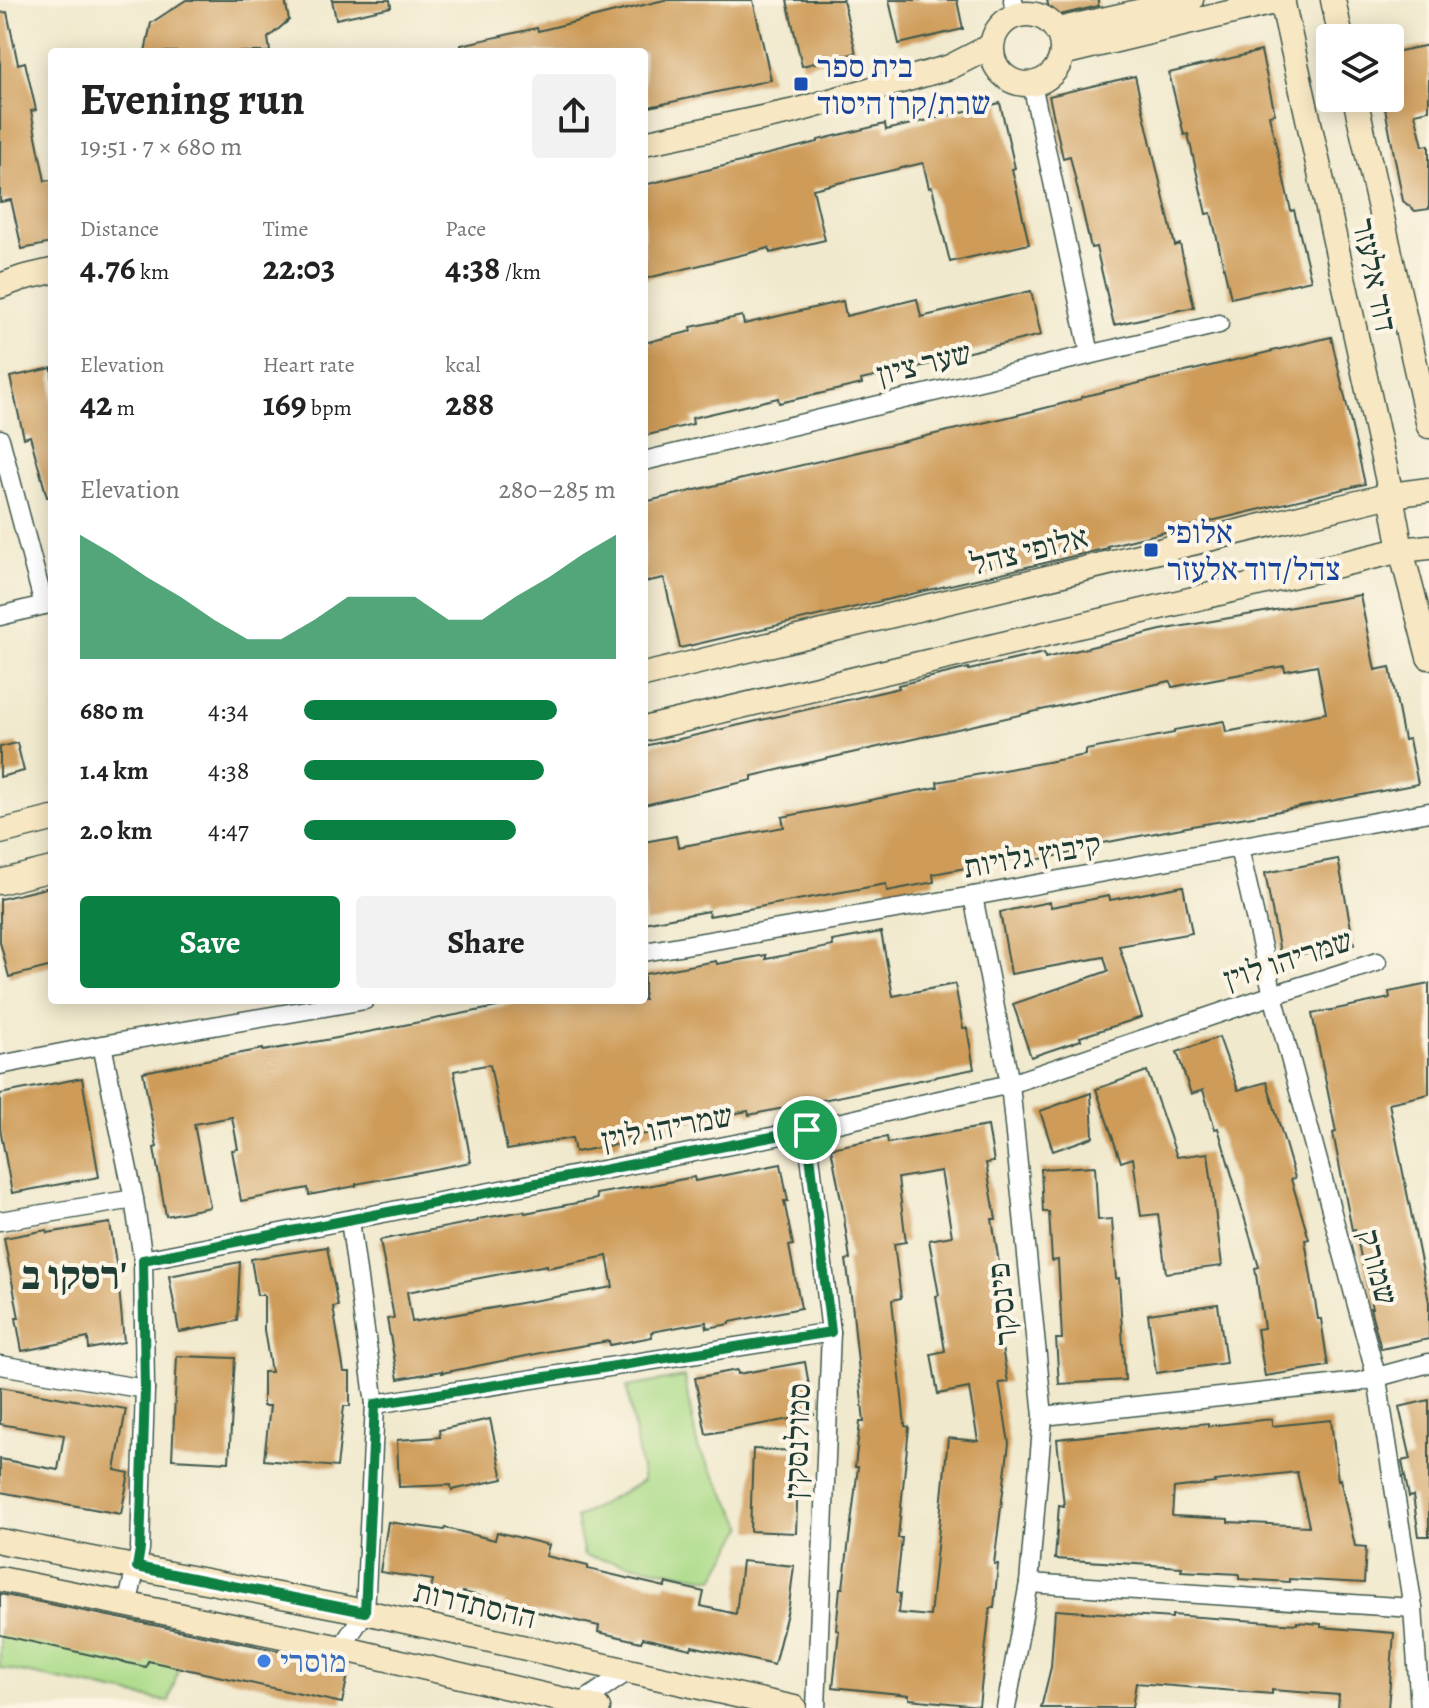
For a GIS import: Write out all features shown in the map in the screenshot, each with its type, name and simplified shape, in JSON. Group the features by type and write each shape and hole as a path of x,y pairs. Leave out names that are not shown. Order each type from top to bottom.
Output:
{"street":[{"path":"1060,42 1191,0"},
{"path":"1060,42 1282,0"},
{"name":"דוד אלעזר","path":"1282,0 1401,550 1429,657"},
{"path":"1333,0 1338,24"},
{"path":"1014,7 1050,21 1060,42 1059,64 1043,81 1032,84 1011,81 1002,75 994,56 994,35 1014,7"},
{"path":"648,142 795,111 994,56"},
{"path":"1032,84 1090,354"},
{"name":"דוד אלעזר","path":"1358,112 1428,416"},
{"path":"7,280 48,272"},
{"name":"שער ציון","path":"648,460 1219,324"},
{"path":"0,439 48,604 0,616"},
{"name":"אלופי צהל","path":"648,674 1391,495 1429,490"},
{"path":"648,728 1401,550 1429,547"},
{"name":"קיבוץ גלויות","path":"648,951 973,896 1429,812"},
{"path":"0,832 48,820"},
{"name":"שמורק","path":"1239,848 1273,995 1377,1379 1413,1608 1420,1708"},
{"path":"0,882 48,870"},
{"name":"פינסקר","path":"973,896 1010,1084 1043,1416 1029,1583 1006,1708"},
{"name":"שמריהו לוין","path":"143,1260 807,1130 1010,1084 1377,962"},
{"path":"0,1065 342,1004"},
{"path":"102,1045 134,1199 143,1260 145,1389 140,1549 127,1606"},
{"name":"סמולנסקין","path":"807,1130 831,1332 816,1708"},
{"path":"0,1221 134,1199"},
{"path":"341,1648 365,1612 375,1404 350,1220"},
{"path":"375,1404 831,1332"},
{"path":"1043,1416 1359,1382 1429,1363"},
{"path":"0,1365 145,1389"},
{"name":"ההסתדרות","path":"0,1541 365,1612 794,1708"},
{"path":"0,1579 341,1648 586,1707 628,1671"},
{"path":"1029,1583 1413,1608"}],"green space":[{"path":"684,1377 698,1448 744,1526 714,1579 584,1556 576,1518 643,1481 627,1387"},
{"path":"0,1629 180,1663 169,1702 0,1668"}],"building":[{"path":"186,0 285,0 289,20 268,38 269,48 146,48 151,23"},
{"path":"332,0 390,0 391,7 336,19"},
{"path":"664,0 753,0 771,80 649,107 648,48 461,48 461,45 537,28 538,31"},
{"path":"787,0 843,0 856,53 802,66"},
{"path":"889,0 957,0 963,29 899,44"},
{"path":"1047,0 1098,0 1098,6 1051,17"},
{"path":"7,12 18,64 25,62 36,110 31,111 45,181 48,181 48,244 22,249 11,200 0,202 0,13"},
{"path":"1429,45 1429,110 1415,113 1423,146 1429,145 1429,209 1415,211 1403,201 1386,112 1404,112 1404,50"},
{"path":"1261,51 1275,114 1269,115 1311,280 1231,298 1211,213 1206,214 1188,134 1184,135 1169,73"},
{"path":"1135,76 1175,246 1180,244 1194,307 1114,325 1096,247 1091,248 1070,156 1063,158 1049,96"},
{"path":"1000,103 1029,244 950,262 923,163 813,189 825,240 770,253 769,248 648,278 648,184 885,124 886,130"},
{"path":"1031,291 1041,335 861,380 862,384 779,403 778,398 692,418 693,424 648,435 648,342 692,331 691,327 742,316 744,324 843,301 846,316 917,299 921,317"},
{"path":"1331,337 1365,484 1108,548 680,648 664,578 648,581 648,501 1021,414"},
{"path":"48,369 48,497 30,436 24,438 10,377"},
{"path":"1360,595 1375,670 1390,667 1404,740 1409,739 1418,784 1082,847 1083,851 1024,862 1024,857 933,874 934,882 887,891 886,884 709,916 708,911 648,922 648,841 676,836 678,847 784,827 782,817 938,787 937,782 1086,755 1086,750 1174,733 1174,730 1224,721 1226,732 1326,713 1317,665 1285,671 1284,666 1172,687 1170,681 752,776 752,780 648,804 648,745 899,688 898,685 969,668 1044,653 1045,658 1161,630"},
{"path":"17,743 24,771 0,777 0,747"},
{"path":"1338,859 1354,944 1281,958 1265,873"},
{"path":"1183,886 1192,933 1119,946 1142,1017 1031,1057 1013,1004 1108,971 1104,957 1011,974 1000,912 1050,902 1051,907 1109,896 1110,900"},
{"path":"48,887 48,967 9,977 0,942 0,899"},
{"path":"881,932 893,996 955,984 974,1069 749,1115 748,1111 683,1123 684,1127 619,1139 620,1144 575,1152 572,1138 507,1150 490,1065 486,1065 454,1071 471,1162 309,1195 308,1188 241,1201 232,1150 238,1149 232,1117 194,1124 210,1207 166,1216 143,1072 512,1004 648,1004 648,973 716,961 717,964 766,955 766,959 833,946 832,941"},
{"path":"1429,984 1429,1094 1389,1103 1429,1302 1429,1339 1381,1349 1355,1229 1352,1230 1312,1014 1390,998 1389,992"},
{"path":"1219,1037 1238,1090 1267,1082 1309,1239 1305,1240 1328,1366 1265,1376 1257,1329 1264,1328 1255,1268 1259,1267 1218,1128 1215,1129 1203,1090 1191,1094 1177,1052"},
{"path":"1147,1071 1177,1157 1208,1153 1222,1266 1166,1273 1158,1214 1141,1216 1133,1158 1121,1162 1096,1089"},
{"path":"82,1078 99,1177 12,1193 0,1128 0,1094"},
{"path":"1091,1093 1093,1137 1053,1151 1040,1111"},
{"path":"988,1126 994,1162 986,1163 996,1219 992,1219 1000,1269 993,1271 1003,1324 998,1325 1008,1382 999,1383 1009,1443 994,1564 998,1564 994,1608 990,1608 979,1706 833,1687 840,1588 843,1588 858,1467 855,1467 860,1422 864,1422 846,1260 850,1259 831,1148 887,1137 888,1143","holes":["941,1171 952,1236 929,1240 945,1351 931,1354 938,1394 969,1388 978,1441 948,1438 930,1616 898,1613 900,1594 896,1593 902,1538 898,1538 909,1427 905,1426 892,1300 901,1298 894,1244 906,1242 898,1178"]},
{"path":"781,1164 788,1201 784,1201 793,1245 789,1246 801,1308 730,1324 707,1328 706,1322 651,1332 652,1337 610,1345 609,1341 398,1379 387,1319 394,1318 380,1240 478,1219 597,1199 596,1194 694,1177 695,1181","holes":["607,1256 613,1287 412,1322 407,1292"]},
{"path":"1095,1166 1098,1220 1112,1219 1125,1380 1059,1384 1056,1339 1062,1339 1058,1260 1052,1261 1049,1212 1043,1212 1041,1169"},
{"path":"110,1223 124,1342 89,1349 88,1338 22,1351 4,1238"},
{"path":"327,1247 338,1306 333,1307 344,1372 350,1372 350,1406 344,1406 337,1467 264,1460 270,1406 263,1406 263,1372 271,1372 264,1330 264,1295 257,1295 251,1259"},
{"path":"240,1262 237,1321 179,1332 169,1276"},
{"path":"1218,1304 1226,1363 1156,1373 1148,1314"},
{"path":"177,1356 235,1358 229,1462 172,1459"},
{"path":"805,1362 814,1415 706,1434 695,1378"},
{"path":"0,1387 126,1409 115,1470 129,1473 121,1514 0,1492 0,1459 58,1470 64,1435 0,1424"},
{"path":"1429,1400 1429,1536 1419,1536 1413,1496 1409,1497 1402,1461 1411,1459 1399,1407"},
{"path":"490,1419 503,1479 452,1490 451,1485 399,1487 397,1440 440,1437 439,1430"},
{"path":"1272,1419 1272,1426 1331,1420 1338,1480 1355,1546 1366,1547 1364,1583 1239,1579 1239,1574 1181,1571 1182,1567 1055,1559 1059,1505 1064,1506 1057,1439 1208,1423 1208,1426","holes":["1297,1472 1309,1526 1172,1516 1174,1488"]},
{"path":"753,1449 799,1451 796,1533 750,1531"},
{"path":"388,1522 445,1528 495,1540 497,1532 549,1545 546,1556 665,1587 666,1583 704,1592 701,1606 736,1614 742,1561 794,1566 789,1605 774,1665 692,1646 691,1649 643,1638 641,1642 598,1632 599,1626 504,1607 505,1602 463,1592 462,1596 431,1588 433,1580 380,1572"},
{"path":"0,1594 350,1665 342,1703 148,1661 146,1667 0,1635"},
{"path":"1055,1610 1297,1622 1394,1633 1388,1708 1338,1708 1339,1695 1272,1690 1272,1694 1136,1683 1132,1708 1041,1708 1051,1667"}],"place":[{"name":"בית ספר שרת/קרן היסוד","path":"801,84"},
{"name":"אלופי צהל/דוד אלעזר","path":"1151,550"},
{"name":"מוסרי","path":"264,1661"}],"district":[{"name":"רסקו ב'","path":"74,1275"}],"route":[{"path":"807,1130 831,1332 375,1404 365,1612 137,1567 145,1389 143,1260 807,1130"}]}
